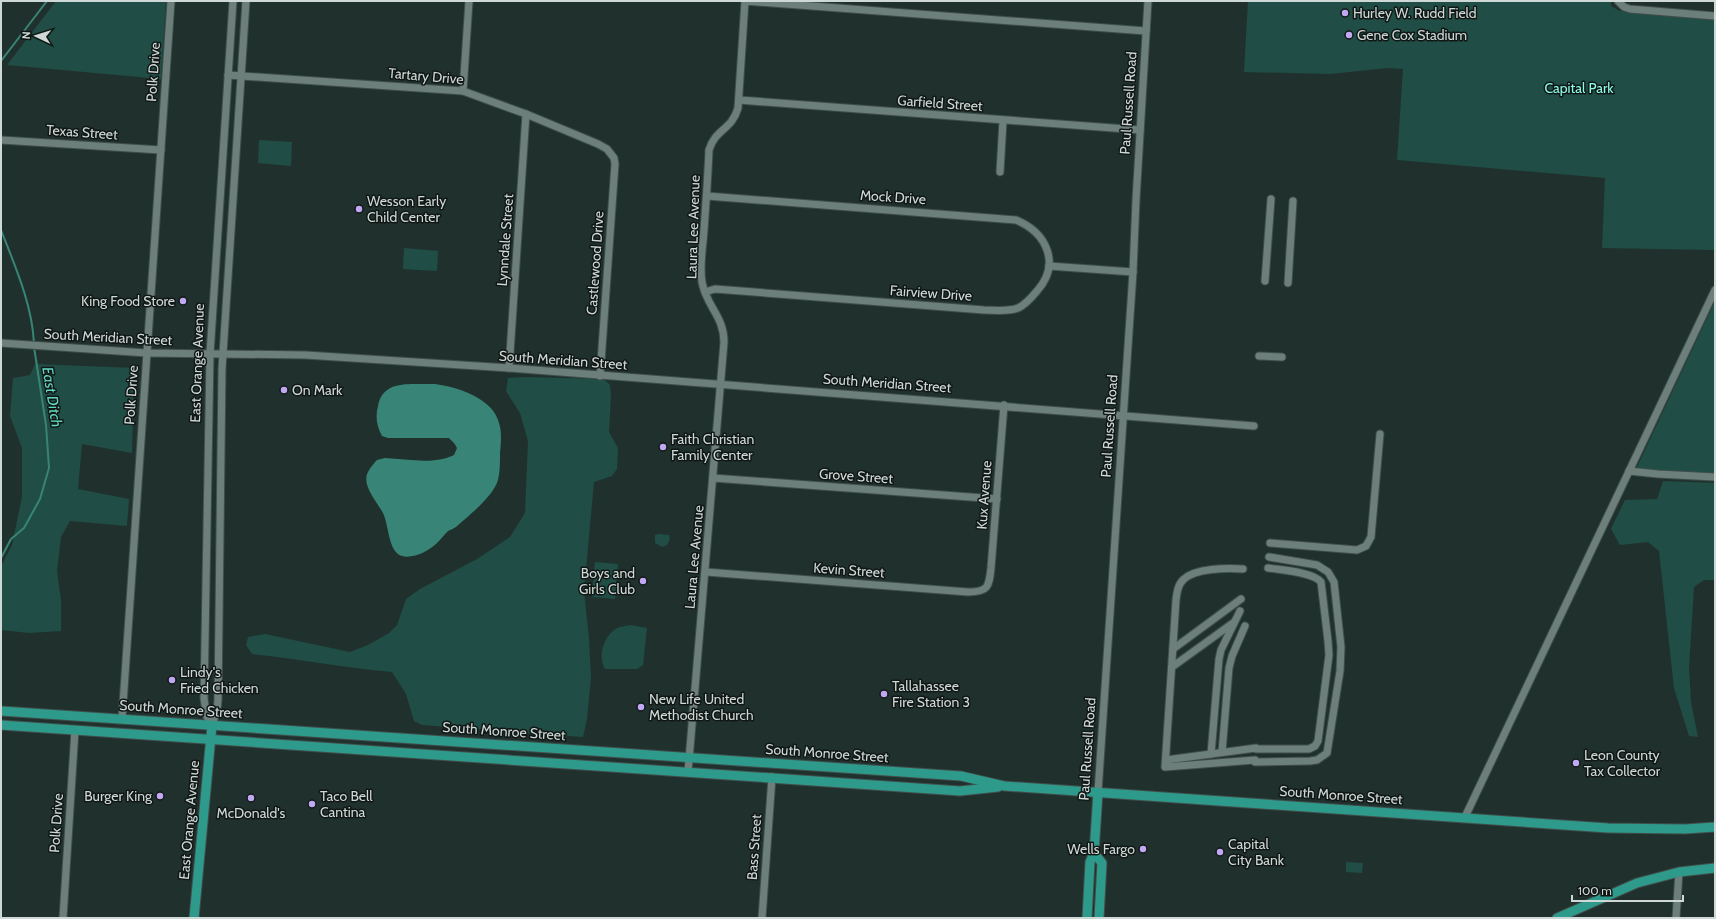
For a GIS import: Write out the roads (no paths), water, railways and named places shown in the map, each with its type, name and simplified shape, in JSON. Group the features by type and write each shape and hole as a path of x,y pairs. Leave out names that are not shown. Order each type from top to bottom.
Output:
{"main road":[{"name":"South Monroe Street","path":"1,711 938,774 961,776 1004,786 1608,828 1676,829 1715,827"},
{"path":"61,730 68,725 74,716"},
{"name":"South Monroe Street","path":"1,725 966,791 1004,786"},
{"name":"East Orange Avenue","path":"194,918 212,725"},
{"path":"837,782 838,768"},
{"path":"922,788 934,782 938,774"},
{"name":"Paul Russell Road","path":"1087,918 1090,862 1094,853 1098,792"},
{"name":"Paul Russell Road","path":"1094,853 1102,863 1099,918"},
{"path":"1557,918 1637,883 1679,872 1715,868"}],"street":[{"name":"Polk Drive","path":"122,719 171,1"},
{"name":"East Orange Avenue","path":"212,725 208,717 204,699 210,354 233,1"},
{"name":"East Orange Avenue","path":"212,725 217,710 218,700 223,354 246,1"},
{"path":"463,91 469,1"},
{"path":"745,1 1146,31"},
{"name":"Laura Lee Avenue","path":"688,772 706,572 724,331 722,324 705,292 701,270 709,150 711,142 733,121 736,115 739,100 745,1"},
{"name":"Paul Russell Road","path":"1098,792 1133,272 1148,1"},
{"path":"1620,3 1630,9 1715,16"},
{"name":"Tartary Drive","path":"228,75 463,91 526,114 598,144 607,149 610,153"},
{"name":"Garfield Street","path":"739,100 1003,121 1140,130"},
{"name":"Lynndale Street","path":"510,368 526,114"},
{"path":"1000,172 1003,121"},
{"name":"Texas Street","path":"1,140 161,150"},
{"name":"Castlewood Drive","path":"600,376 615,164 614,158 610,153"},
{"name":"Mock Drive","path":"706,196 1016,220 1025,224 1039,235 1045,246 1050,266"},
{"path":"1265,281 1271,199"},
{"path":"1288,283 1293,200"},
{"path":"1050,266 1133,272"},
{"name":"Fairview Drive","path":"705,292 715,289 984,310 1008,310 1019,307 1033,295 1047,276 1050,266"},
{"path":"1465,817 1715,290"},
{"name":"South Meridian Street","path":"1,343 147,353 305,355 510,368 600,376 1004,405 1254,426"},
{"path":"1259,356 1282,357"},
{"name":"Kux Avenue","path":"988,586 991,568 1004,405"},
{"path":"1270,543 1357,550 1366,546 1372,537 1380,434"},
{"path":"1629,470 1658,474 1715,477"},
{"name":"Grove Street","path":"713,478 997,499"},
{"path":"1243,569 1218,569 1197,573 1184,578 1178,588 1165,767 1255,761 1310,761 1317,760 1327,753 1340,671 1341,648 1339,620 1332,577 1325,568 1317,565 1269,557"},
{"path":"1166,760 1256,748 1309,749 1316,746 1318,741 1328,668 1328,641 1321,582 1318,578 1296,572 1268,568"},
{"name":"Kevin Street","path":"706,572 968,592 979,592 988,586"},
{"path":"1173,649 1241,599"},
{"path":"1211,754 1219,659 1221,650 1240,611"},
{"path":"1172,667 1234,623"},
{"path":"1222,752 1229,668 1232,656 1244,626"},
{"name":"Polk Drive","path":"63,918 75,730"},
{"name":"Bass Street","path":"762,918 772,777"},
{"path":"1676,918 1679,872"}],"waterway":[{"name":"East Ditch","path":"1,61 47,1"},
{"name":"East Ditch","path":"1,230 17,271 26,300 33,328 34,343"},
{"name":"East Ditch","path":"1,558 11,539 24,528 40,499 49,468 46,425 34,347"}],"place":[{"name":"Hurley W. Rudd Field","path":"1345,13"},
{"name":"Gene Cox Stadium","path":"1349,35"},
{"name":"Wesson Early Child Center","path":"359,209"},
{"name":"King Food Store","path":"183,301"},
{"name":"On Mark","path":"284,390"},
{"name":"Faith Christian Family Center","path":"663,447"},
{"name":"Boys and Girls Club","path":"643,581"},
{"name":"Lindy's Fried Chicken","path":"172,680"},
{"name":"Tallahassee Fire Station 3","path":"884,694"},
{"name":"New Life United Methodist Church","path":"641,707"},
{"name":"Leon County Tax Collector","path":"1576,763"},
{"name":"Burger King","path":"160,796"},
{"name":"McDonald's","path":"251,798"},
{"name":"Taco Bell Cantina","path":"312,804"},
{"name":"Wells Fargo","path":"1143,849"},
{"name":"Capital City Bank","path":"1220,852"}],"park label":[{"name":"Capital Park","path":"1579,88"}]}
